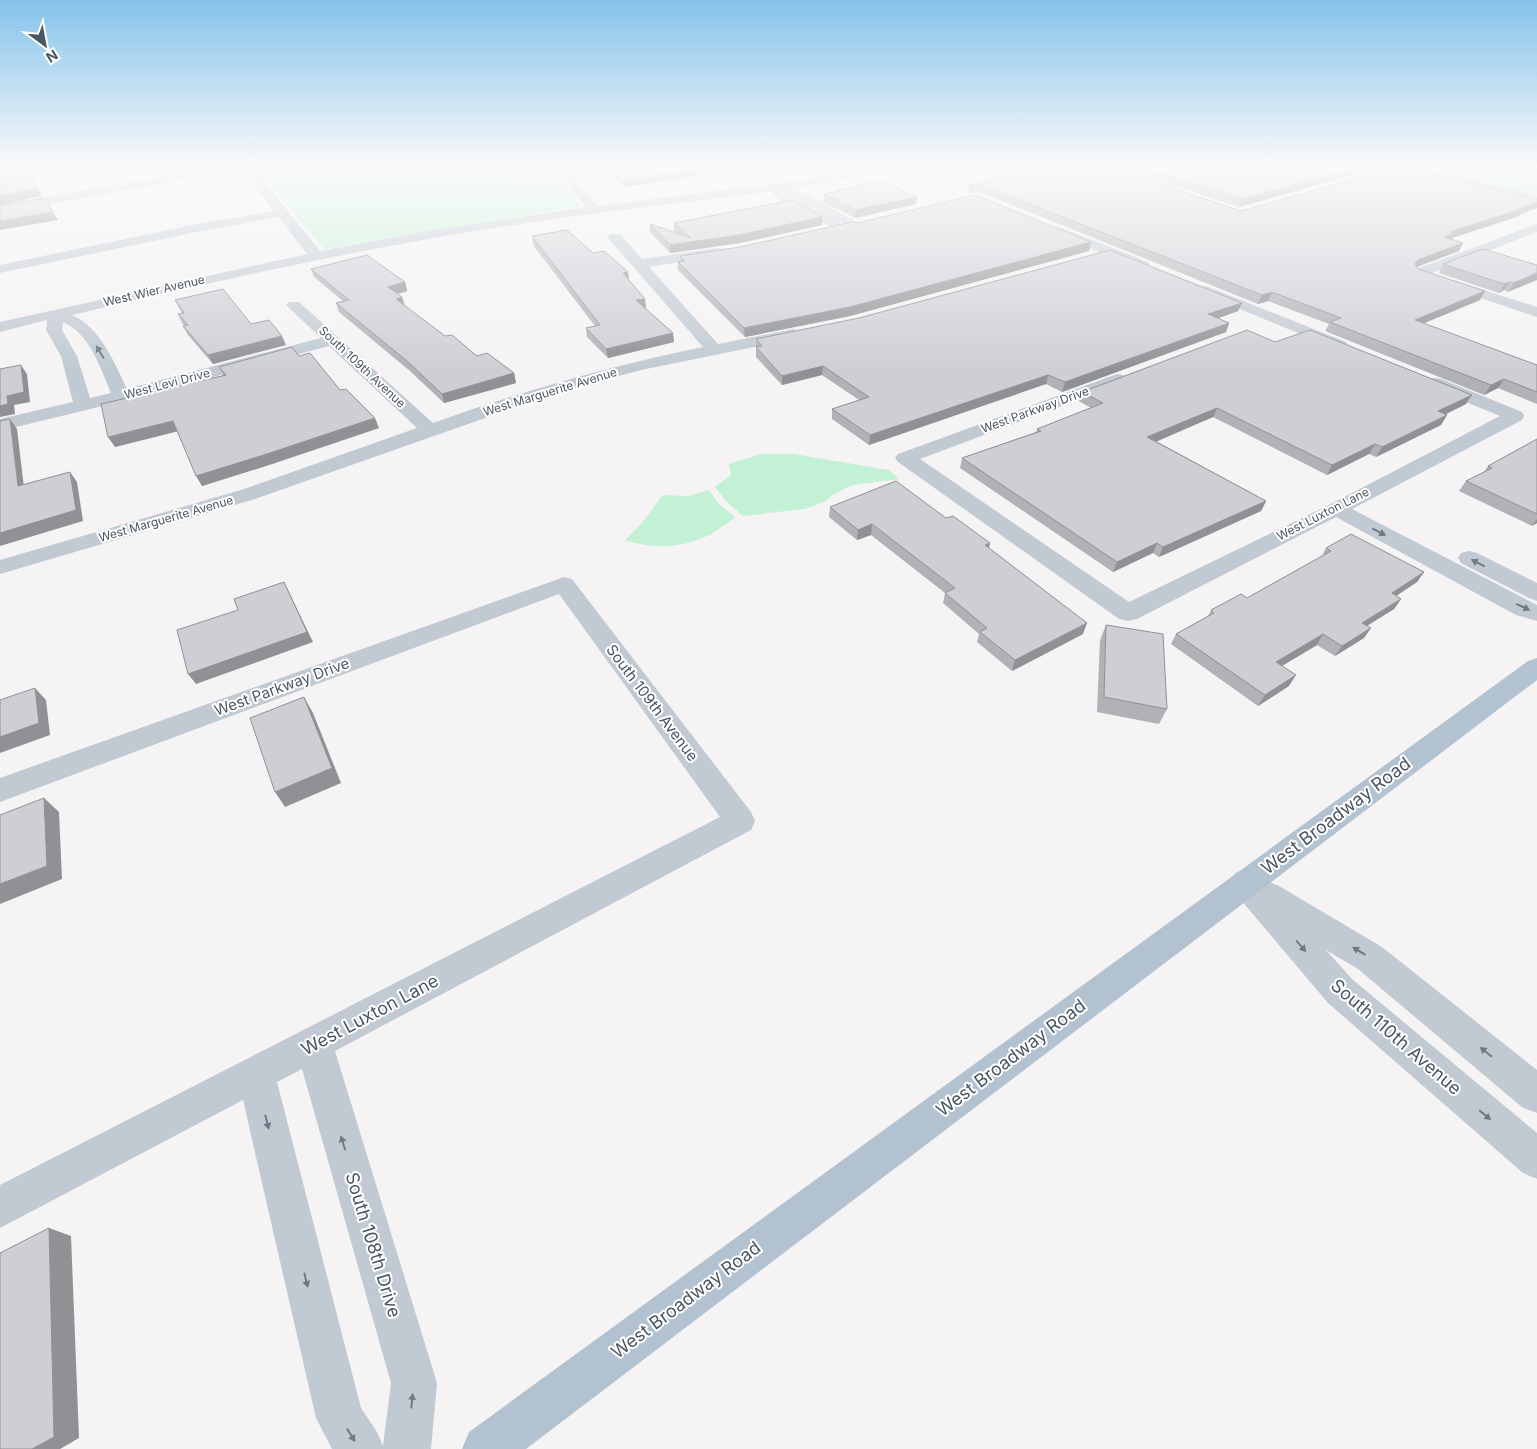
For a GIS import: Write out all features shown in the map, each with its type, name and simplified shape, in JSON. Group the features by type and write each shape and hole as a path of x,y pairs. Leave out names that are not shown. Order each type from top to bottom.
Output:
{"main road":[{"name":"West Broadway Road","path":"486,1449 1537,667"}],"street":[{"path":"0,269 160,236"},
{"path":"299,236 316,256"},
{"name":"West Wier Avenue","path":"0,327 316,256 429,236"},
{"path":"1071,236 1154,269"},
{"path":"1517,236 1419,273 1537,312"},
{"path":"615,237 715,350"},
{"path":"640,264 731,250"},
{"path":"1082,259 1109,251"},
{"path":"1189,284 1358,352"},
{"name":"South 109th Avenue","path":"294,304 430,429"},
{"path":"83,405 69,356 54,330 56,313 80,324 101,352 121,396"},
{"path":"1259,326 1278,320"},
{"name":"West Marguerite Avenue","path":"0,567 197,511 286,482 430,429 551,389 648,364 813,330"},
{"name":"West Levi Drive","path":"0,425 121,396 333,340"},
{"name":"West Parkway Drive","path":"1128,375 905,458 1128,612"},
{"name":"West Luxton Lane","path":"1128,612 1345,504 1515,416 1421,378"},
{"path":"1345,504 1537,593"},
{"path":"1345,504 1525,609 1537,613"},
{"name":"South 109th Avenue","path":"564,584 740,821"},
{"name":"West Parkway Drive","path":"0,790 564,584"},
{"name":"West Luxton Lane","path":"0,1207 740,821"},
{"path":"1246,883 1370,958 1537,1094"},
{"name":"South 110th Avenue","path":"1246,883 1340,991 1537,1158"},
{"name":"South 108th Drive","path":"314,1044 414,1383 407,1449"},
{"path":"256,1075 340,1418 360,1449"}],"green space":[{"path":"313,236 404,236 324,249"},
{"path":"761,454 794,454 889,470 899,479 853,485 834,494 826,501 805,509 743,516 725,500 715,487 731,475 729,464"},
{"path":"709,490 719,504 736,518 713,533 692,542 669,546 647,545 625,540 642,523 663,495 689,496"}],"building":[{"path":"532,236 573,236 593,253 604,251 628,272 623,273 645,299 636,300 673,333 606,349 586,328 600,325"},
{"path":"661,236 684,236 691,238 688,236 735,236 670,245"},
{"path":"791,236 1075,236 1091,242 850,307 744,328 678,262 685,261 680,256 740,247"},
{"path":"1110,236 1448,236 1444,237 1463,243 1418,260 1415,264 1418,269 1485,291 1415,320 1537,365 1537,392 1504,379 1491,385 1330,322 1341,318 1272,292 1262,295"},
{"path":"1483,249 1537,265 1537,273 1514,283 1504,284 1443,264"},
{"path":"1110,250 1242,303 1208,314 1229,323 1065,382 1048,375 870,435 832,409 869,397 823,366 782,376 756,347 762,346 756,339 859,318"},
{"path":"367,255 405,282 388,287 402,297 396,299 445,336 452,335 477,356 487,353 514,373 442,394 407,361 336,303 349,300 311,269"},
{"path":"223,289 251,324 269,320 282,336 208,355 183,326 188,325 178,314 184,313 175,300"},
{"path":"1247,330 1275,342 1310,330 1472,395 1438,411 1447,415 1382,447 1375,444 1332,465 1217,408 1147,437 1266,501 1163,547 1157,543 1117,562 962,458 1041,431 1037,429 1103,403 1082,392"},
{"path":"292,347 299,356 310,353 340,390 346,389 375,418 196,476 173,421 108,437 101,404 226,375 219,367"},
{"path":"21,365 24,392 7,396 8,404 0,406 0,369"},
{"path":"10,419 18,486 70,472 76,510 0,533 0,421"},
{"path":"1537,439 1537,514 1466,481 1492,468 1488,466"},
{"path":"896,481 946,518 953,516 990,543 985,545 1087,623 1015,660 980,632 987,628 945,593 955,588 872,524 858,530 830,507"},
{"path":"1351,534 1424,572 1392,593 1401,599 1362,623 1371,628 1342,646 1323,634 1276,662 1296,675 1265,695 1176,634 1214,613 1211,610 1241,594 1247,598 1331,551 1326,548"},
{"path":"284,582 307,632 188,674 177,630 238,610 234,599"},
{"path":"1106,625 1163,634 1167,709 1104,697"},
{"path":"35,688 39,723 0,737 0,700"},
{"path":"304,697 332,768 275,792 250,718"},
{"path":"44,798 47,866 0,884 0,815"},
{"path":"49,1228 54,1437 32,1449 0,1449 0,1253"}]}
